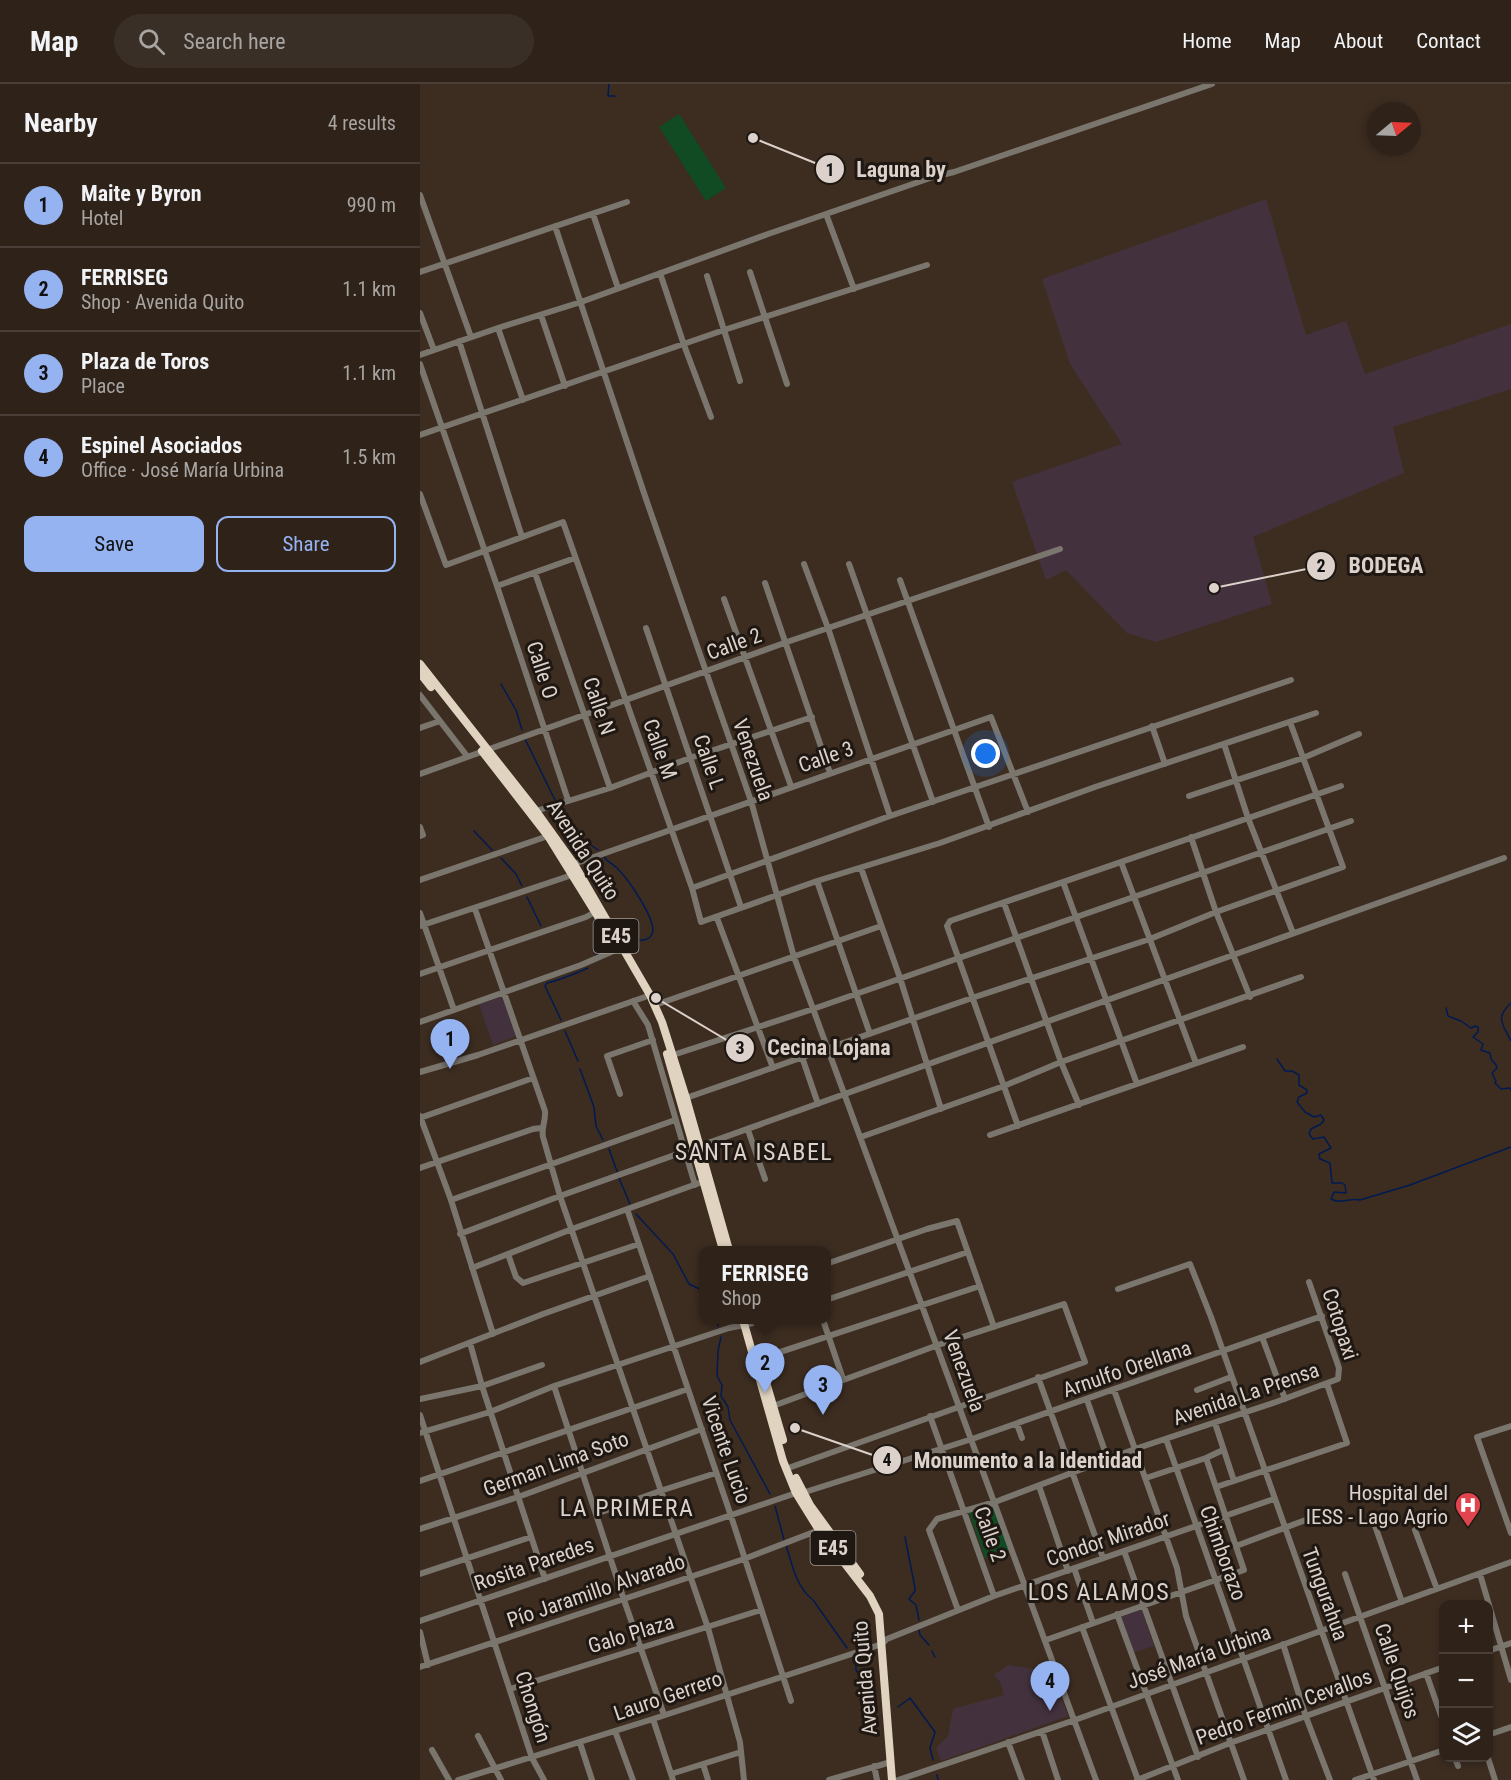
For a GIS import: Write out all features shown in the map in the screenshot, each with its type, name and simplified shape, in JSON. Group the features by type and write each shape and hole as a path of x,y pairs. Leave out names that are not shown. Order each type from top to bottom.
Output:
{"highway":[{"name":"Avenida Quito","path":"420,664 548,836 645,997 658,1024 699,1184 721,1246"},
{"name":"Avenida Quito","path":"420,673 536,811 574,864 655,1005 686,1098 692,1150 727,1246"},
{"name":"Avenida Quito","path":"747,1324 799,1493 875,1594 883,1612 896,1780"},
{"name":"Avenida Quito","path":"747,1324 783,1461 819,1530 875,1605 879,1614 885,1641 891,1762 896,1780"}],"street":[{"path":"420,355 581,302 826,214 1212,84"},
{"path":"420,195 471,337"},
{"path":"420,272 627,202"},
{"path":"593,214 618,288"},
{"path":"826,214 854,289"},
{"name":"Venezuela","path":"555,226 705,672 751,801 794,957 1076,1720 1096,1780"},
{"path":"420,435 724,330 927,265"},
{"path":"750,272 787,384"},
{"path":"660,273 711,417"},
{"path":"706,276 740,381"},
{"path":"420,313 434,350"},
{"path":"541,315 565,386"},
{"path":"498,328 523,400"},
{"path":"420,494 446,565 522,537 459,342"},
{"name":"Calle O","path":"420,364 568,800"},
{"name":"Calle M","path":"522,537 563,522 692,888 701,922 717,918"},
{"name":"Calle 2","path":"420,774 787,642 1060,549"},
{"path":"497,586 575,558"},
{"path":"804,564 828,628 890,816"},
{"path":"849,564 933,802"},
{"name":"Calle N","path":"535,573 610,788"},
{"path":"900,580 989,827"},
{"path":"765,583 830,773"},
{"path":"724,599 791,786"},
{"name":"Calle L","path":"646,628 741,907"},
{"path":"692,888 890,816 1291,680"},
{"path":"420,695 467,756"},
{"path":"773,1068 717,918 741,907 989,827 1095,787 1316,713"},
{"path":"536,811 610,788 650,772 812,717"},
{"name":"Calle 3","path":"574,864 991,717 1028,812"},
{"path":"420,728 440,721"},
{"path":"686,1098 972,998 1150,939 1216,912 1343,867 1290,722"},
{"path":"1152,726 1165,764"},
{"path":"1189,796 1303,758 1359,734"},
{"path":"1224,744 1248,818 1293,933"},
{"path":"1018,1126 948,924 954,919 1341,786"},
{"path":"673,1055 813,1009 1351,821"},
{"path":"420,827 423,835 420,836"},
{"path":"420,880 548,836"},
{"path":"1191,837 1216,912 1250,997"},
{"path":"460,1234 1164,978 1504,858"},
{"path":"1121,862 1196,1063"},
{"path":"861,868 929,1064 941,1109"},
{"path":"422,925 572,875"},
{"path":"817,881 870,1034"},
{"path":"1063,882 1137,1084"},
{"path":"1004,903 1061,1062 1079,1105"},
{"path":"475,909 545,1111 545,1122 542,1128 560,1196 708,1628 728,1693 741,1752 744,1780"},
{"path":"420,974 595,912"},
{"path":"420,913 422,925 453,1010"},
{"path":"655,1005 881,926"},
{"path":"420,1022 600,958 618,949"},
{"path":"861,1137 1004,1086 1061,1062 1250,997 1301,977"},
{"path":"420,1072 645,997"},
{"path":"633,1001 648,1024 675,1120 692,1150"},
{"path":"620,1094 606,1056 653,1040"},
{"path":"990,1135 1243,1047"},
{"path":"802,1057 818,1104"},
{"path":"493,1334 451,1200 420,1117 533,1078"},
{"path":"451,1200 675,1120"},
{"path":"420,1168 533,1129 542,1128"},
{"path":"748,1130 765,1179"},
{"path":"472,1268 572,1229 699,1184"},
{"name":"Vicente Lucio","path":"627,1209 791,1701"},
{"path":"831,1262 957,1221 994,1327"},
{"path":"508,1254 516,1277 523,1283 639,1244"},
{"path":"831,1298 968,1252"},
{"name":"Tungurahua","path":"1118,1289 1190,1264 1211,1317 1373,1777"},
{"path":"420,1362 650,1276"},
{"name":"Cotopaxi","path":"1309,1282 1339,1368 1339,1376"},
{"path":"759,1359 980,1286"},
{"path":"773,1406 938,1345 1064,1304 1084,1362 791,1467"},
{"name":"Arnulfo Orellana","path":"799,1493 1051,1413 1322,1316"},
{"path":"423,1432 490,1412 554,1386 740,1324"},
{"path":"824,1324 843,1379"},
{"path":"1262,1337 1285,1399"},
{"path":"470,1343 503,1454 545,1579"},
{"path":"420,1399 482,1386 542,1365"},
{"name":"Avenida La Prensa","path":"958,1610 929,1530 937,1519 995,1502 1135,1449 1285,1399 1327,1384 1339,1376"},
{"path":"1038,1377 1103,1558"},
{"path":"1197,1390 1231,1377"},
{"name":"Cotopaxi","path":"1265,1470 1347,1443 1327,1384"},
{"path":"554,1386 664,1715"},
{"path":"420,1481 688,1389"},
{"path":"1114,1390 1178,1568 1186,1616 1244,1780"},
{"path":"1087,1400 1108,1460"},
{"name":"Chongón","path":"420,1415 423,1432 441,1475 532,1758 544,1780"},
{"name":"Calle 2","path":"930,1416 994,1596"},
{"path":"1215,1423 1234,1480"},
{"path":"1017,1424 1022,1438"},
{"path":"1511,1426 1477,1437 1511,1533"},
{"name":"German Lima Soto","path":"420,1529 518,1497 702,1429"},
{"name":"Chimborazo","path":"1166,1439 1286,1780"},
{"path":"1146,1478 1223,1450"},
{"path":"1046,1640 1244,1570 1206,1458"},
{"path":"1216,1487 1265,1470"},
{"path":"596,1514 716,1473"},
{"path":"1039,1486 1093,1623"},
{"name":"Rosita Paredes","path":"420,1621 799,1493"},
{"name":"Condor Mirador","path":"885,1641 994,1596 1274,1499"},
{"path":"1236,1546 1311,1518"},
{"path":"1374,1522 1401,1602"},
{"name":"Pío Jaramillo Alvarado","path":"420,1667 744,1559 819,1530"},
{"path":"1415,1530 1437,1589"},
{"path":"420,1574 531,1537"},
{"path":"1124,1551 1198,1757"},
{"name":"José María Urbina","path":"896,1780 1076,1720 1511,1562"},
{"name":"Calle Quijos","path":"1345,1574 1417,1780"},
{"path":"1480,1574 1511,1680"},
{"name":"Galo Plaza","path":"510,1689 761,1610"},
{"path":"1117,1614 1178,1780"},
{"path":"1082,1627 1138,1780"},
{"path":"420,1632 428,1665"},
{"name":"Lauro Gerrero","path":"458,1780 580,1743 885,1641"},
{"path":"1493,1650 1511,1643"},
{"path":"1282,1644 1330,1780"},
{"name":"Pedro Fermin Cevallos","path":"1138,1780 1230,1743 1439,1668"},
{"path":"1426,1673 1439,1712"},
{"path":"652,1719 672,1777 741,1752"},
{"path":"1493,1733 1511,1727"},
{"path":"615,1731 633,1780"},
{"path":"1042,1731 1058,1780"},
{"path":"478,1736 501,1780"},
{"path":"1008,1742 1022,1780"},
{"path":"580,1743 592,1780"},
{"path":"432,1750 449,1780"},
{"path":"1355,1780 1373,1777 1439,1751"},
{"path":"829,1780 891,1762"},
{"path":"1456,1762 1458,1766"},
{"path":"1489,1762 1495,1780"},
{"path":"703,1764 708,1780"},
{"path":"874,1766 877,1780"}],"shaded area":[{"path":"1266,199 1306,335 1346,321 1365,374 1511,324 1511,389 1393,427 1404,473 1253,537 1272,604 1156,642 1127,633 1066,570 1046,580 1012,482 1122,444 1070,364 1042,279"},
{"path":"503,996 516,1036 493,1045 479,1004"},
{"path":"1141,1608 1154,1646 1132,1653 1119,1616"},
{"path":"1008,1665 1041,1670 1051,1678 1057,1685 1068,1716 941,1761 936,1748 948,1736 953,1709 1004,1695 1000,1682 994,1675"}],"green space":[{"path":"679,114 726,188 706,201 659,127"},
{"path":"993,1504 1009,1550 985,1558 969,1512"}],"waterway":[{"path":"609,84 608,96 615,96"},
{"path":"501,684 516,710 522,730"},
{"path":"525,739 555,800"},
{"path":"561,810 581,838 598,850"},
{"path":"474,831 492,850"},
{"path":"604,857 628,881 641,900 653,928 648,939 627,940"},
{"path":"501,858 516,874 522,886"},
{"path":"527,897 541,926"},
{"path":"595,956 608,947"},
{"path":"561,1020 545,986 547,983 588,968"},
{"path":"1511,1003 1502,1017 1503,1025 1511,1041"},
{"path":"1446,1008 1448,1016 1471,1028 1478,1027 1478,1032 1473,1037 1483,1044 1481,1050 1490,1053 1496,1065 1497,1068 1492,1073 1495,1083 1501,1089 1510,1088 1511,1090"},
{"path":"565,1031 578,1061"},
{"path":"1277,1059 1285,1071 1292,1071 1299,1075 1299,1085 1307,1090 1307,1093 1299,1097 1297,1102 1305,1112 1314,1117 1321,1115 1324,1120 1311,1129 1309,1134 1313,1139 1324,1137 1331,1148 1319,1154 1320,1159 1330,1163 1332,1183 1345,1185 1346,1193 1334,1192 1331,1199 1335,1201 1360,1200 1410,1185 1511,1147"},
{"path":"580,1069 594,1107 596,1126 603,1140"},
{"path":"609,1149 618,1174"},
{"path":"619,1178 630,1204"},
{"path":"636,1214 673,1254 689,1284 699,1289"},
{"path":"721,1337 717,1376 722,1385 721,1396 728,1407 730,1420 770,1494"},
{"path":"775,1506 784,1540"},
{"path":"905,1537 915,1588 909,1599 916,1605 919,1620"},
{"path":"786,1545 802,1589 813,1600 847,1648"},
{"path":"919,1630 920,1635 929,1645"},
{"path":"932,1651 935,1657"},
{"path":"856,1657 856,1670 861,1678 861,1692 873,1709"},
{"path":"898,1707 910,1698 935,1732 930,1748 933,1760"},
{"path":"937,1775 938,1780"}],"place":[{"name":"Laguna by","path":"753,138"},
{"name":"BODEGA","path":"1214,588"},
{"name":"Cecina Lojana","path":"656,998"},
{"name":"Maite y Byron","path":"450,1069"},
{"name":"FERRISEG","path":"765,1393"},
{"name":"Plaza de Toros","path":"823,1415"},
{"name":"Monumento a la Identidad","path":"795,1428"},
{"name":"Hospital del IESS - Lago Agrio","path":"1468,1528"},
{"name":"Espinel Asociados","path":"1050,1711"}],"district":[{"name":"SANTA ISABEL","path":"754,1152"},
{"name":"LA PRIMERA","path":"627,1508"},
{"name":"LOS ALAMOS","path":"1099,1592"}]}
